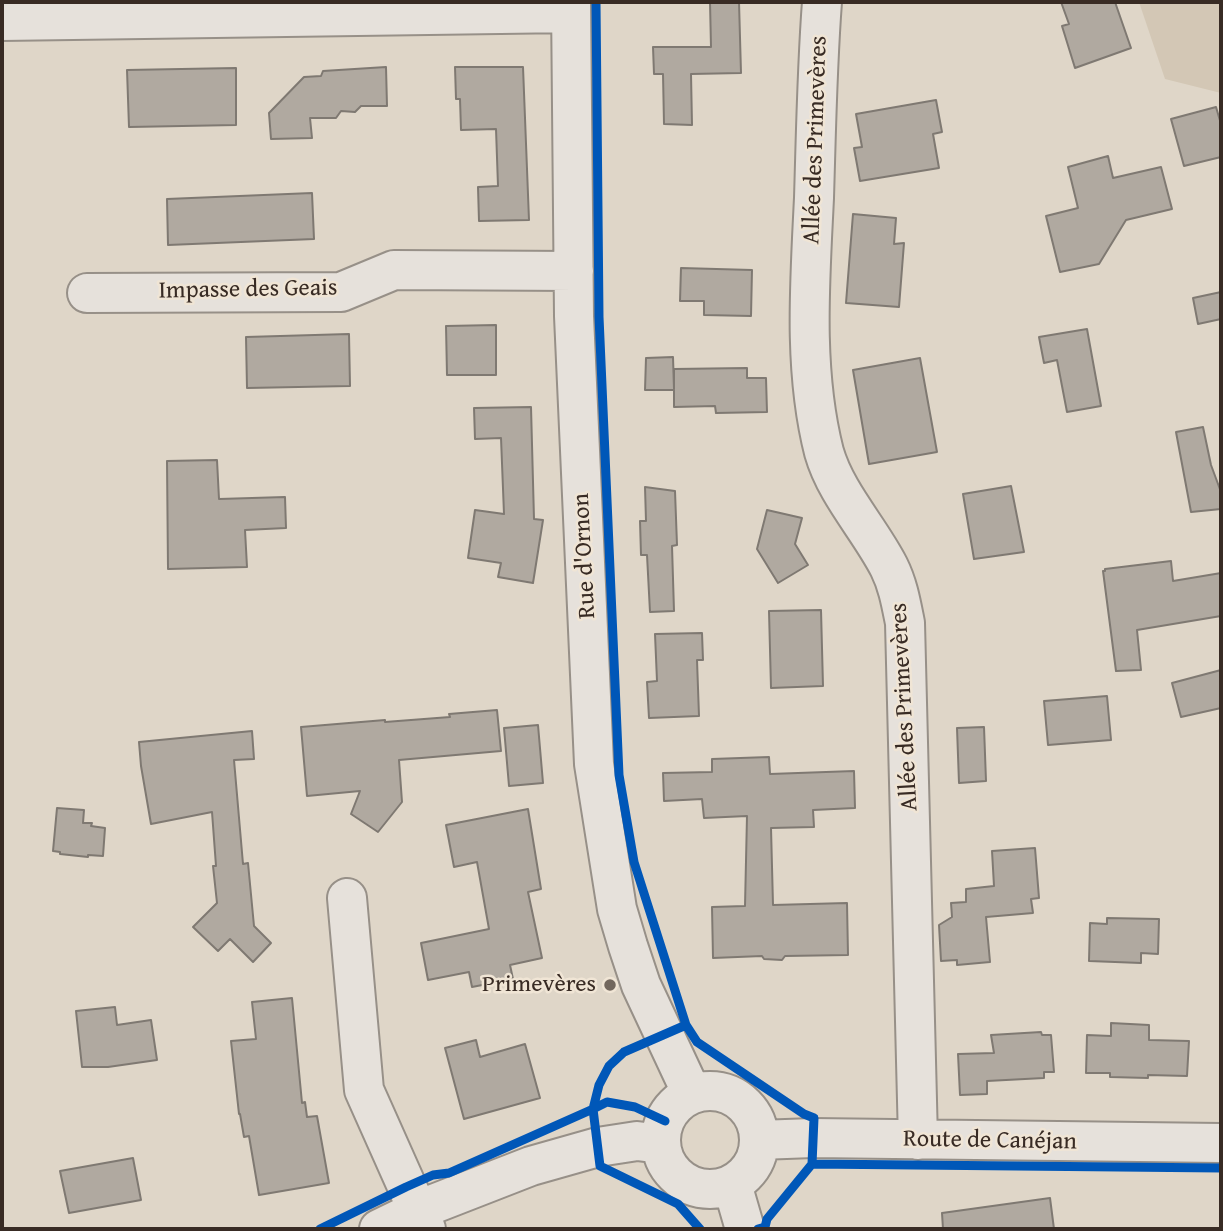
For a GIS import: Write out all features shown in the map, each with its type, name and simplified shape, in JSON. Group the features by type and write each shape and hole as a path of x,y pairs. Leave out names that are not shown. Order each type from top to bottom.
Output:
{"street":[{"name":"Allée des Primevères","path":"822,2 810,286 811,355 817,422 825,455 835,479 889,567 899,590 905,623 918,1140"},
{"path":"2,21 571,7"},
{"name":"Rue d'Ornon","path":"571,7 574,316 596,777 617,909 628,946 641,985 692,1094"},
{"name":"Impasse des Geais","path":"87,293 341,292 394,270 574,271"},
{"path":"347,898 364,1090 422,1220"},
{"path":"707,1091 723,1093 737,1100 749,1111 759,1140 752,1166 743,1176 732,1184 716,1189 701,1188 686,1183 674,1173 665,1160 661,1132 671,1110 681,1101 692,1094 707,1091"},
{"name":"Route de Canéjan","path":"759,1140 814,1138 1221,1143"},
{"path":"379,1229 422,1220 531,1166 598,1147 637,1141 661,1144"},
{"path":"732,1184 745,1229"}],"shaded area":[{"path":"1139,2 1221,2 1221,93 1165,79"}],"building":[{"path":"710,2 739,2 741,73 691,74 692,125 664,124 663,74 654,74 653,47 711,47"},
{"path":"1061,2 1115,2 1131,48 1075,68 1062,26 1069,24"},
{"path":"386,67 387,106 361,106 355,112 341,111 336,118 310,118 312,138 271,139 269,113 304,77 321,76 323,71"},
{"path":"455,67 523,67 529,220 479,221 478,187 498,186 496,129 461,130"},
{"path":"236,68 236,125 129,127 127,70"},
{"path":"936,100 942,132 933,134 939,168 860,181 854,148 862,147 856,114"},
{"path":"1216,107 1221,124 1221,157 1184,166 1171,119"},
{"path":"1108,156 1113,178 1161,167 1172,209 1126,220 1099,264 1060,272 1046,216 1078,208 1068,167"},
{"path":"312,193 314,239 168,245 167,199"},
{"path":"853,214 896,218 894,244 904,243 899,307 846,303"},
{"path":"681,268 752,270 751,316 704,315 704,301 680,301"},
{"path":"1221,292 1221,319 1198,324 1193,298"},
{"path":"496,325 496,375 447,375 446,326"},
{"path":"1087,329 1101,406 1067,412 1057,360 1044,363 1039,337"},
{"path":"349,334 350,386 247,388 246,337"},
{"path":"673,357 674,389 674,369 747,368 747,378 766,378 767,412 716,413 715,406 674,407 674,390 645,390 646,358"},
{"path":"920,358 937,452 869,464 853,370"},
{"path":"531,407 534,519 543,520 533,583 498,577 501,563 468,558 475,510 504,514 501,438 475,439 474,408"},
{"path":"1203,427 1211,465 1221,492 1221,509 1191,512 1176,432"},
{"path":"217,460 219,499 285,497 286,528 245,530 247,567 168,569 167,461"},
{"path":"1011,486 1024,552 974,559 963,494"},
{"path":"645,487 675,491 677,545 672,546 674,611 650,612 647,555 641,555 640,521 646,521"},
{"path":"767,510 802,518 795,544 808,565 778,583 757,549"},
{"path":"1171,561 1173,581 1221,573 1221,616 1137,630 1141,670 1116,671 1103,571"},
{"path":"821,610 823,686 771,688 769,611"},
{"path":"702,633 703,660 697,660 699,716 649,718 647,682 657,681 655,634"},
{"path":"1221,670 1221,708 1181,717 1172,683"},
{"path":"1107,696 1111,740 1048,745 1044,701"},
{"path":"497,710 501,751 399,760 402,802 378,832 351,814 360,791 307,796 301,727 450,717 449,714"},
{"path":"538,725 543,783 509,786 504,728"},
{"path":"984,727 986,781 959,783 957,728"},
{"path":"252,731 254,759 234,760 243,864 248,863 254,926 271,943 253,962 230,939 218,951 193,927 217,903 212,812 151,824 139,742"},
{"path":"769,757 770,774 854,771 855,808 813,810 814,827 771,828 773,905 847,903 848,955 785,956 782,960 764,959 762,956 713,958 712,907 745,906 747,816 704,818 702,799 664,801 663,773 712,772 712,759"},
{"path":"57,808 84,810 83,823 105,828 103,856 88,857 53,851"},
{"path":"528,809 541,889 528,892 542,958 510,965 513,979 472,987 469,972 428,980 421,943 489,929 477,862 454,867 446,825"},
{"path":"1035,848 1039,898 1031,899 1033,913 986,917 990,962 957,965 957,960 941,961 939,925 952,917 951,903 966,902 966,889 994,886 992,851"},
{"path":"1107,918 1159,919 1158,954 1141,953 1141,963 1089,961 1090,923 1107,924"},
{"path":"292,998 302,1103 305,1102 307,1117 317,1116 329,1183 259,1195 249,1136 244,1137 239,1114 231,1041 256,1039 252,1002"},
{"path":"115,1007 117,1025 151,1020 157,1060 108,1067 82,1067 76,1011"},
{"path":"1111,1023 1149,1025 1149,1040 1189,1041 1187,1076 1110,1077 1110,1073 1086,1073 1087,1035 1111,1036"},
{"path":"1041,1032 1042,1035 1051,1035 1054,1072 1044,1072 1044,1078 987,1081 987,1094 960,1095 958,1054 994,1053 991,1035"},
{"path":"476,1040 480,1057 525,1044 540,1098 464,1119 445,1048"},
{"path":"133,1158 141,1200 69,1213 60,1171"},
{"path":"1050,1198 1054,1229 943,1229 942,1213"}],"cycle path":[{"path":"596,2 599,317 619,775 634,862 686,1025 697,1042 814,1118 812,1164 767,1219 765,1227 758,1229"},
{"path":"686,1025 624,1052 609,1066 599,1085 593,1109 600,1166 678,1204 700,1229"},
{"path":"320,1229 433,1175 449,1173 607,1102 635,1107 665,1121"},
{"path":"812,1164 1221,1168"}],"place":[{"name":"Primevères","path":"610,985"}]}
